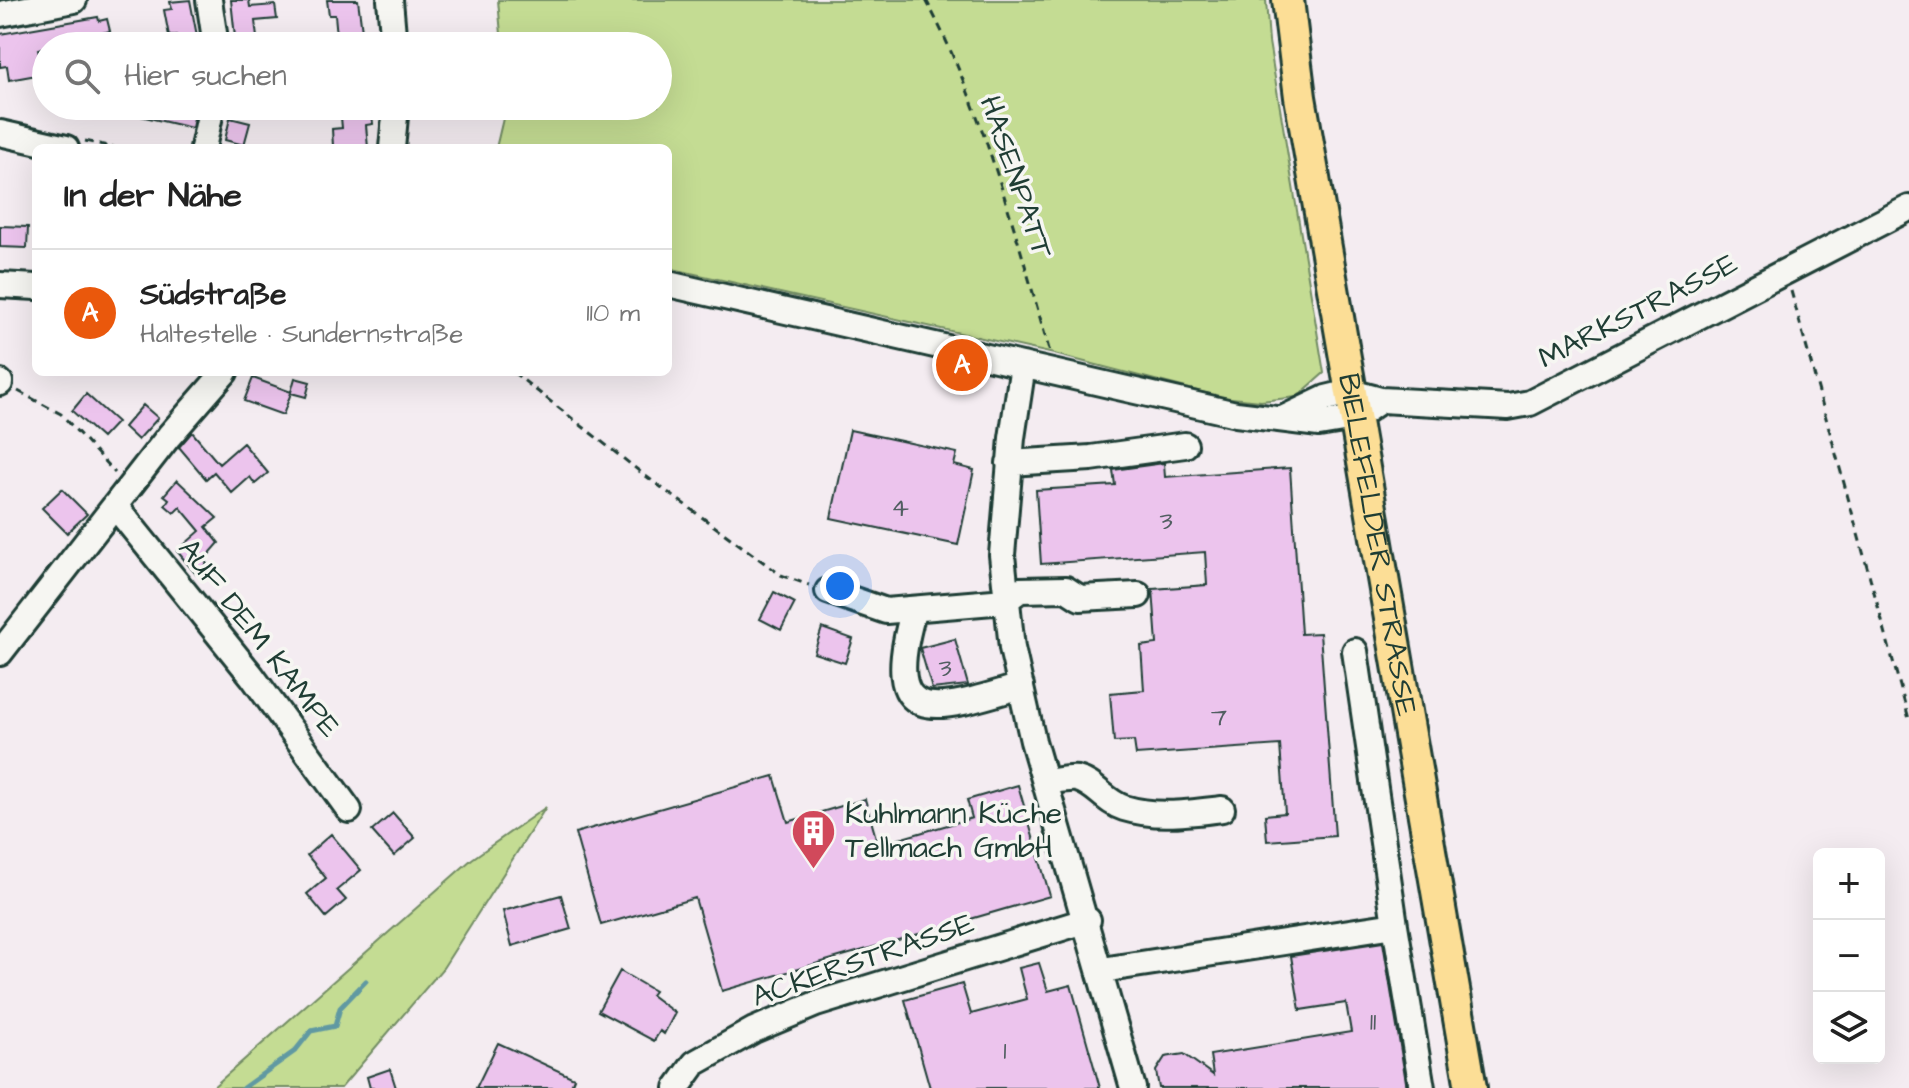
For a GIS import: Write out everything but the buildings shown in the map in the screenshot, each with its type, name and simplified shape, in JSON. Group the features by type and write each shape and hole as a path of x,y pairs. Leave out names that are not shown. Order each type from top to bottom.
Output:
{"main road":[{"name":"BIELEFELDER STRASSE","path":"1288,0 1300,97 1471,1088"}],"street":[{"path":"0,14 74,0"},
{"path":"209,0 214,32"},
{"path":"390,0 393,32"},
{"path":"204,144 209,120"},
{"path":"392,144 395,120"},
{"path":"0,133 48,144"},
{"name":"MARKSTRASSE","path":"1353,405 1381,400 1508,407 1530,403 1909,208"},
{"path":"0,285 32,287"},
{"path":"672,285 1236,414 1319,424 1353,405"},
{"path":"1023,365 1009,463 1002,555 1005,601 1021,686 1046,782 1088,920 1133,1088"},
{"path":"0,653 222,376"},
{"path":"1009,463 1091,458 1185,445"},
{"name":"AUF DEM KAMPE","path":"123,497 349,810"},
{"path":"828,591 886,611 1005,601 1020,590 1066,589 1080,598 1138,595"},
{"path":"914,609 903,654 903,678 907,693 917,703 930,707 952,707 1021,686"},
{"path":"1355,651 1422,1088"},
{"path":"1046,782 1076,779 1091,785 1111,803 1140,812 1174,816 1222,809"},
{"name":"ACKERSTRASSE","path":"677,1088 695,1063 754,1030 816,1004 1088,920"},
{"path":"1102,970 1395,925"}],"path":[{"name":"HASENPATT","path":"926,0 967,94 1018,238 1053,362 1052,372"},
{"path":"1786,271 1909,719"},
{"path":"518,376 781,575 828,591"},
{"path":"0,382 61,414 123,497"}],"green space":[{"path":"498,0 1266,0 1269,42 1324,373 1297,397 1261,401 1221,397 1054,354 672,269 672,144 497,144 503,120 672,120 672,32 501,32"},
{"path":"546,807 443,968 341,1088 212,1088 472,859"}],"waterway":[{"path":"243,1088 295,1051 311,1031 335,1026 340,1008 366,981"}],"place":[{"name":"Südstraße","path":"962,365"},
{"name":"Kuhlmann Küche Tellmach GmbH","path":"814,870"}]}
